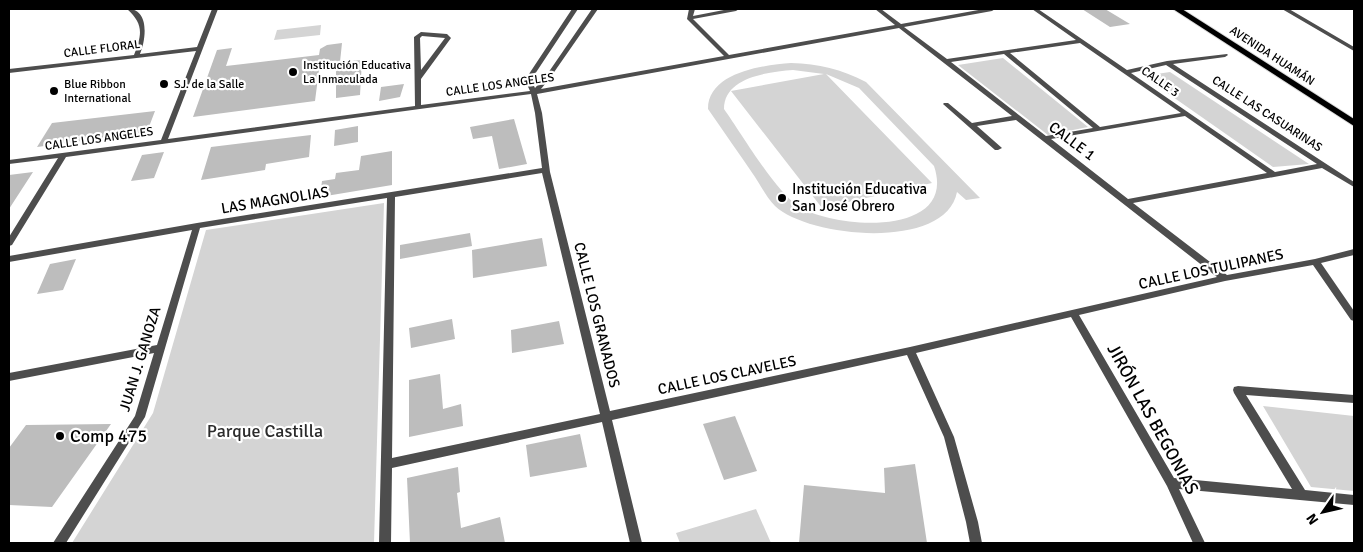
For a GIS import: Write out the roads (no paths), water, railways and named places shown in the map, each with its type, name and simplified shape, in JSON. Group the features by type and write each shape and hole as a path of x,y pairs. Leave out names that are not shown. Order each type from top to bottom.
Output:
{"main road":[{"name":"AVENIDA HUAMÁN","path":"1177,9 1354,123"},
{"name":"AVENIDA HUAMÁN","path":"1189,9 1354,115"}],"street":[{"path":"130,9 138,15 143,37 136,56"},
{"path":"164,141 215,9"},
{"path":"575,9 594,10"},
{"name":"CALLE LOS GRANADOS","path":"575,9 528,80 535,92 545,170 607,415 636,543"},
{"path":"689,18 692,9"},
{"path":"689,18 736,9"},
{"name":"CALLE 1","path":"878,9 1128,201 1224,278"},
{"name":"CALLE LOS ANGELES","path":"9,162 535,92 992,9"},
{"name":"CALLE 3","path":"1035,9 1272,173"},
{"path":"1285,9 1353,46"},
{"path":"535,92 548,77 594,10"},
{"path":"689,18 728,57"},
{"path":"418,78 448,38 447,36 419,34 418,78 418,107"},
{"path":"947,61 1082,41"},
{"name":"CALLE FLORAL","path":"9,71 198,49"},
{"path":"1005,52 1097,128"},
{"path":"1126,72 1167,63 1225,55"},
{"name":"CALLE LAS CASUARINAS","path":"1167,63 1354,185"},
{"path":"946,104 998,148"},
{"path":"1046,138 1186,114"},
{"path":"972,125 1019,117"},
{"path":"9,243 63,155"},
{"path":"1128,201 1272,173 1324,165"},
{"name":"LAS MAGNOLIAS","path":"9,259 198,226 545,170"},
{"path":"385,543 391,195"},
{"name":"JUAN J. GANOZA","path":"59,543 140,417 159,348 198,226"},
{"name":"CALLE LOS TULIPANES","path":"1074,314 1224,278 1315,262 1354,252"},
{"path":"1315,262 1354,318"},
{"name":"CALLE LOS CLAVELES","path":"386,464 607,415 910,352 1074,314"},
{"name":"JIRÓN LAS BEGONIAS","path":"1074,314 1171,483 1198,543"},
{"path":"9,377 159,348"},
{"path":"910,352 949,437 976,543"},
{"path":"1302,496 1238,390 1354,399"},
{"path":"1171,483 1354,500"}],"place":[{"name":"Institución Educativa La Inmaculada","path":"293,72"},
{"name":"SJ. de la Salle","path":"164,84"},
{"name":"Blue Ribbon International","path":"54,91"},
{"name":"Institución Educativa San José Obrero","path":"782,198"},
{"name":"Comp 475","path":"60,436"}],"park label":[{"name":"Parque Castilla","path":"265,431"}]}
